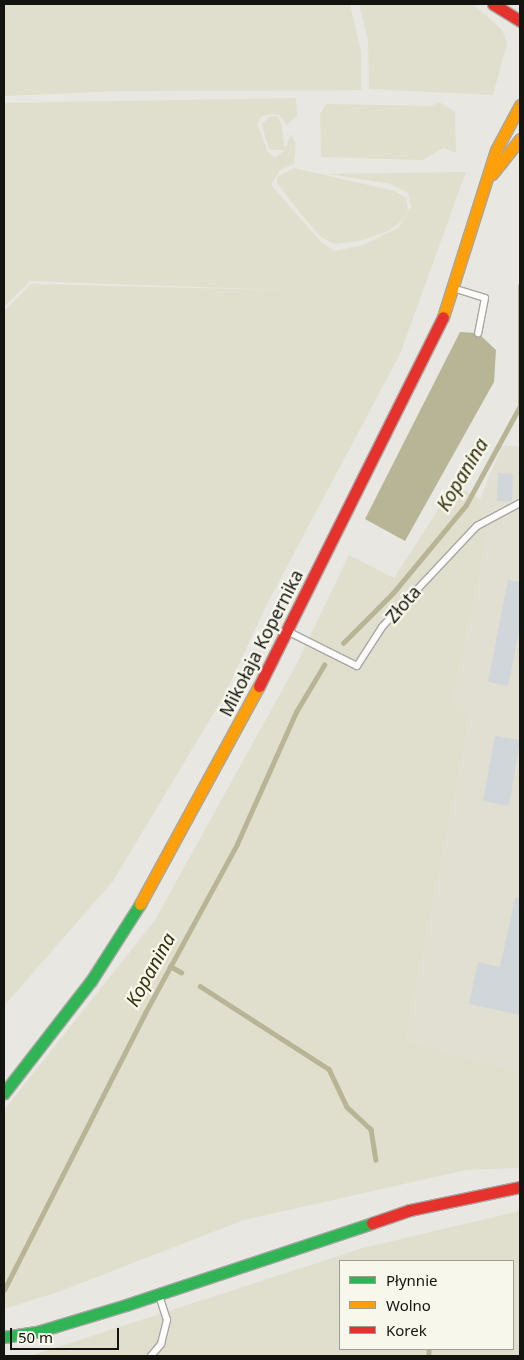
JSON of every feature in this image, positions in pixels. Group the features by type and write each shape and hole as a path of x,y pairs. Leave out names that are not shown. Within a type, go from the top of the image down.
{"street":[{"path":"493,4 520,21"},
{"path":"506,13 520,31"},
{"name":"Mikołaja Kopernika","path":"4,1094 91,981 145,897 287,632 455,288 490,176 496,150 520,104"},
{"name":"Mikołaja Kopernika","path":"490,176 520,139"},
{"path":"4,1337 40,1331 158,1295 410,1210 520,1187"}],"lane":[{"path":"455,288 485,298 478,333"},
{"name":"Złota","path":"287,632 357,666 382,627 477,526 520,503"},
{"path":"151,1356 161,1344 167,1320 158,1295"}],"shaded area":[{"path":"460,332 478,333 496,350 494,382 405,541 365,519"},
{"path":"502,446 520,446 520,1072 406,1040 471,715 452,707 488,537 480,499"}],"green space":[{"path":"4,4 350,4 361,52 361,90 121,91 4,96"},
{"path":"359,4 473,4 502,30 507,43 493,95 369,89 368,40"},
{"path":"296,98 297,116 287,125 279,115 273,114 262,116 257,124 269,154 276,157 285,150 270,150 262,124 270,116 277,116 281,123 285,149 291,134 296,144 294,164 280,170 271,185 320,241 334,251 364,245 398,228 411,207 408,193 391,184 329,174 466,172 400,354 268,602 223,698 113,881 4,1006 4,311 31,284 313,291 30,281 4,307 4,103"},
{"path":"439,102 455,112 456,153 443,148 423,160 321,157 320,114 326,104 431,106"},
{"path":"294,168 395,191 406,198 408,210 403,220 388,231 359,241 334,244 321,237 277,183 277,177"},
{"path":"454,485 480,499 488,537 452,707 471,714 406,1040 520,1072 520,1168 466,1170 244,1220 58,1292 4,1309 4,1110 155,920 296,665 349,555 394,578"},
{"path":"520,1211 520,1356 30,1356 363,1248"}],"building":[{"path":"498,473 513,474 512,501 497,501"},
{"path":"508,580 520,582 520,626 508,686 488,682"},
{"path":"495,736 520,740 509,806 483,801"},
{"path":"515,898 520,898 520,1015 469,1004 478,962 500,967"}],"waterway":[{"name":"Kopanina","path":"343,643 393,593 466,505 520,406 520,286"},
{"name":"Kopanina","path":"4,1290 145,1013 237,844 296,712 324,665"},
{"path":"170,966 181,972"},
{"path":"200,986 329,1069 347,1107 371,1129 376,1160"},
{"path":"429,1350 429,1356"}],"traffic: fast":[{"path":"4,1093 91,981 140,904"},
{"path":"4,1337 40,1331 126,1305 372,1223"}],"traffic: slow":[{"path":"443,317 496,150 520,105"},
{"path":"492,174 520,139"},
{"path":"140,904 259,686"}],"traffic: jam":[{"path":"493,4 520,21"},
{"path":"259,686 443,317"},
{"path":"372,1223 410,1210 520,1187"}]}
